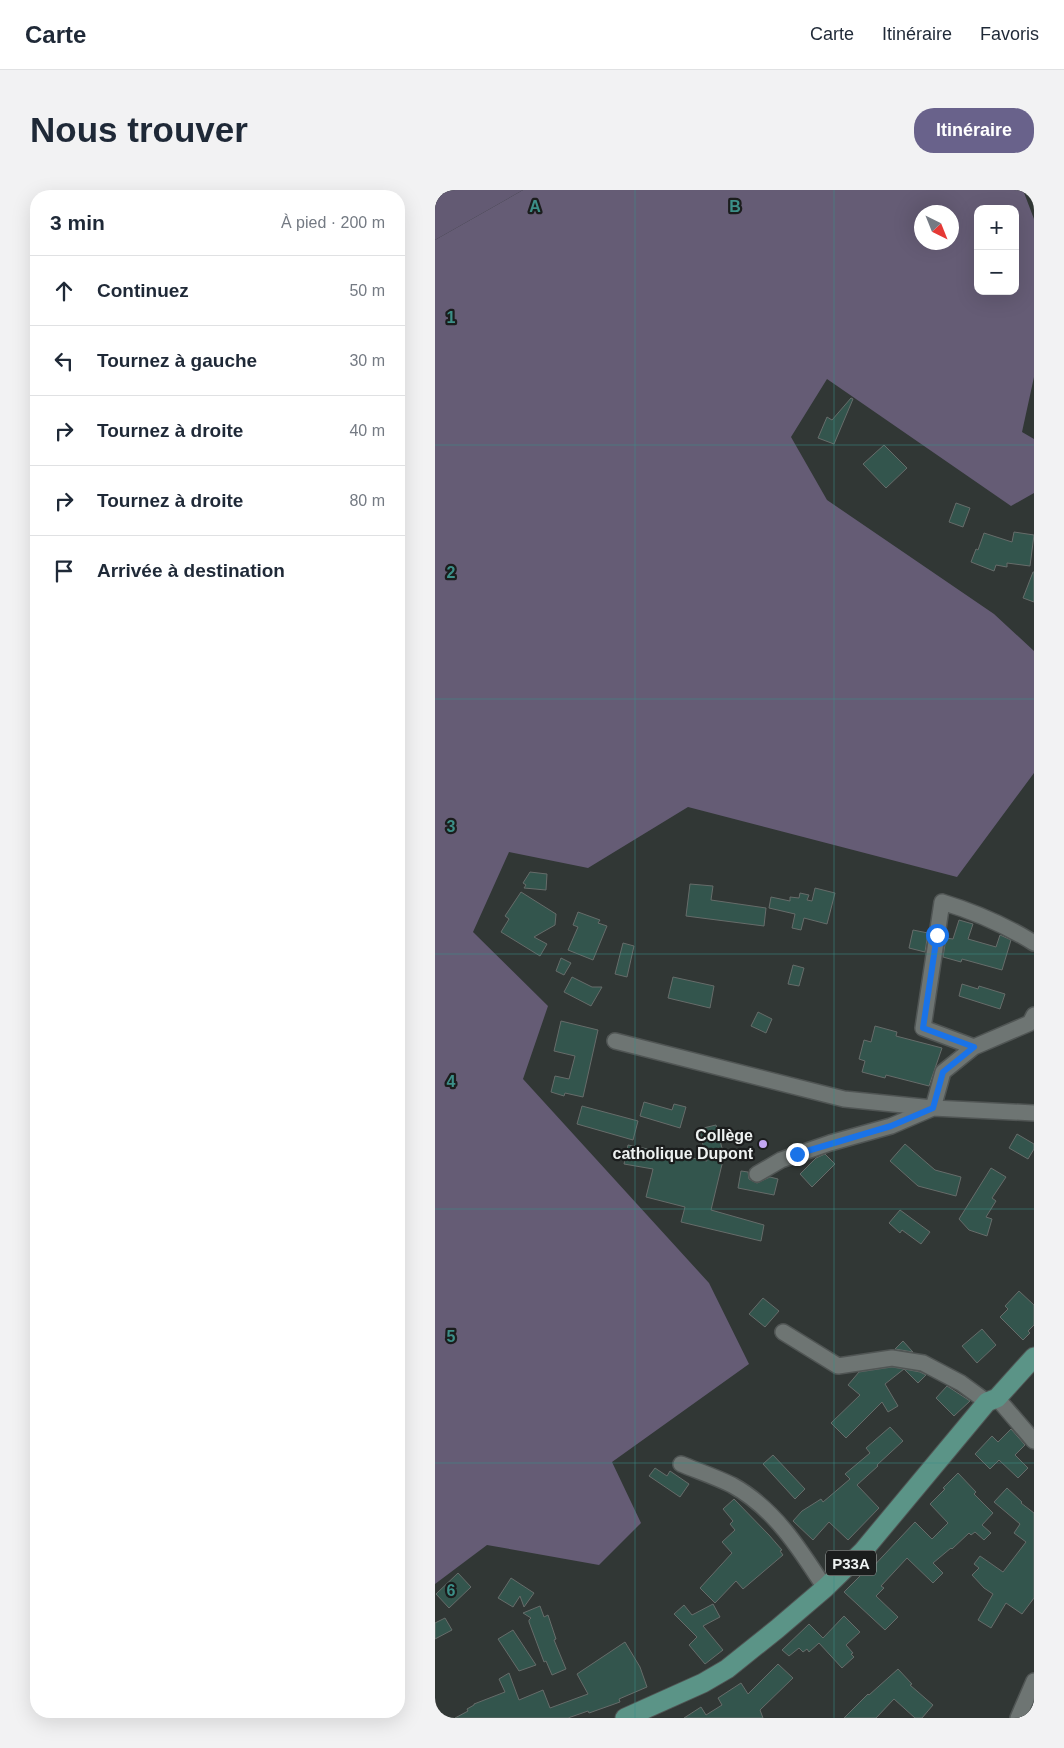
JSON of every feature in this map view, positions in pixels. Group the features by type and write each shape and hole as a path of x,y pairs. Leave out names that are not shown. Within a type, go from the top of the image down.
{"main road":[{"name":"P33A","path":"625,1718 703,1683 727,1669 825,1588 863,1551 992,1400 1034,1357"}],"street":[{"path":"974,1047 923,1028 942,902 965,909 1011,928 1034,943"},
{"path":"933,1108 943,1072 974,1047 1030,1023 1034,1015"},
{"path":"615,1041 843,1099 933,1108 1034,1113"},
{"path":"757,1174 781,1160 830,1143 891,1126 933,1108"},
{"path":"783,1332 838,1366 892,1358 923,1363 992,1400 1034,1441"},
{"path":"681,1464 732,1485 756,1501 775,1519 798,1546 825,1588"},
{"path":"1018,1718 1031,1702 1034,1682"}],"shaded area":[{"path":"435,190 523,190 435,240"},
{"path":"523,190 1023,190 1034,219 1034,377 1022,432 1034,439 1034,493 1011,506 827,379 791,437 827,500 994,614 1034,651 1034,773 957,877 688,807 588,868 509,852 473,932 548,1006 523,1079 709,1283 749,1364 612,1462 641,1523 599,1565 487,1545 435,1584 435,240"}],"building":[{"path":"851,398 853,399 834,444 818,438 827,417 832,420"},
{"path":"884,445 907,468 886,488 863,464"},
{"path":"956,503 970,508 963,527 949,522"},
{"path":"1014,532 1034,535 1030,566 1007,563 1007,567 996,565 994,571 971,562 984,533 1012,542"},
{"path":"1034,572 1034,602 1023,598"},
{"path":"530,872 547,874 546,890 524,888 526,885 523,883"},
{"path":"690,884 713,886 711,900 766,908 764,926 686,916"},
{"path":"815,888 835,893 827,924 804,918 801,930 792,928 795,914 769,908 771,897 790,901 790,897 799,898 800,893 809,895 807,900 812,901"},
{"path":"521,892 556,914 555,925 534,937 547,944 540,956 501,932 509,919 505,916"},
{"path":"578,912 600,920 598,923 607,926 593,960 568,950 578,927 573,925"},
{"path":"959,920 973,924 968,939 996,947 1000,935 1011,940 1002,970 962,959 961,962 943,957 946,938 953,939"},
{"path":"913,930 928,933 925,952 909,948"},
{"path":"623,943 634,946 627,977 615,974"},
{"path":"561,958 571,963 564,975 556,971"},
{"path":"793,965 804,968 799,986 788,984"},
{"path":"572,977 592,987 602,987 591,1006 564,992"},
{"path":"673,977 714,986 710,1008 668,998"},
{"path":"962,984 978,989 979,986 1005,994 1000,1009 959,996"},
{"path":"758,1012 772,1019 766,1033 751,1026"},
{"path":"561,1021 598,1030 583,1097 565,1093 564,1096 551,1092 555,1076 569,1079 575,1056 554,1051"},
{"path":"875,1026 897,1032 896,1036 942,1048 929,1086 886,1075 885,1078 862,1072 865,1061 859,1059 864,1040 871,1042"},
{"path":"644,1102 672,1110 674,1104 686,1107 680,1128 640,1116"},
{"path":"582,1106 638,1121 633,1140 577,1124"},
{"path":"716,1125 724,1156 711,1210 764,1225 761,1241 681,1222 685,1207 646,1197 653,1169 624,1164 628,1145 707,1161 699,1129"},
{"path":"1017,1134 1034,1144 1034,1149 1028,1159 1009,1148"},
{"path":"905,1144 935,1170 961,1177 956,1196 918,1186 890,1161"},
{"path":"825,1154 835,1164 812,1187 800,1174 816,1158"},
{"path":"991,1168 1006,1177 992,1198 996,1201 986,1217 992,1219 987,1236 969,1230 959,1219"},
{"path":"741,1171 748,1172 749,1179 757,1183 770,1177 778,1179 774,1195 738,1188"},
{"path":"900,1210 930,1232 921,1244 902,1230 900,1233 889,1223"},
{"path":"1019,1291 1034,1305 1034,1325 1028,1331 1030,1333 1023,1340 1000,1317 1008,1309 1005,1306"},
{"path":"763,1298 779,1311 765,1327 749,1314"},
{"path":"982,1329 996,1345 977,1363 962,1346"},
{"path":"903,1341 912,1351 913,1352 895,1349"},
{"path":"892,1367 904,1369 885,1384 898,1406 888,1412 882,1402 846,1438 831,1423 860,1395 848,1385 859,1372"},
{"path":"904,1369 920,1372 926,1375 918,1383"},
{"path":"947,1386 970,1401 954,1416 936,1398"},
{"path":"890,1427 903,1441 857,1485 879,1508 848,1540 829,1522 813,1540 793,1521 802,1511 821,1499 823,1502 850,1479 845,1474 870,1453 866,1448"},
{"path":"1011,1429 1025,1445 1015,1455 1028,1468 1018,1478 999,1460 990,1469 975,1454 992,1436 998,1442"},
{"path":"773,1455 805,1489 795,1499 763,1464"},
{"path":"655,1468 667,1476 670,1471 689,1484 680,1497 649,1476"},
{"path":"958,1473 976,1492 974,1494 993,1513 982,1525 991,1533 984,1540 975,1532 971,1535 969,1533 933,1563 943,1573 933,1583 907,1558 881,1586 884,1588 876,1596 898,1617 885,1630 844,1592 866,1570 868,1572 915,1522 932,1539 948,1523 930,1504"},
{"path":"1007,1488 1034,1513 1034,1598 1022,1614 1006,1603 991,1628 978,1620 993,1594 984,1588 972,1575 979,1568 974,1564 980,1556 1003,1572 1026,1542 1014,1533 1020,1524 994,1502"},
{"path":"734,1499 769,1535 782,1550 780,1551 783,1555 743,1589 736,1581 715,1603 700,1588 732,1553 722,1542 735,1530 730,1524 733,1521 723,1509"},
{"path":"458,1573 471,1587 449,1608 436,1594"},
{"path":"511,1578 534,1593 524,1607 520,1596 513,1607 498,1598"},
{"path":"713,1604 720,1617 703,1626 723,1650 705,1664 689,1645 697,1637 674,1614 684,1605 692,1615"},
{"path":"540,1606 544,1617 548,1615 556,1639 554,1640 566,1669 552,1675 546,1661 544,1662 529,1622 531,1618 523,1613"},
{"path":"844,1616 860,1632 846,1645 854,1657 842,1668 819,1643 809,1652 807,1649 803,1652 799,1648 789,1656 782,1650 809,1624 823,1638"},
{"path":"445,1618 452,1630 435,1639 435,1623"},
{"path":"513,1630 536,1665 519,1671 498,1639"},
{"path":"625,1642 640,1667 647,1687 619,1699 620,1702 568,1718 455,1718 468,1711 467,1709 474,1704 505,1692 499,1679 509,1673 519,1700 543,1690 550,1708 588,1694 577,1674"},
{"path":"778,1664 793,1678 760,1710 763,1718 684,1718 701,1707 706,1715 722,1705 718,1698 741,1683 748,1694"},
{"path":"898,1669 912,1684 910,1685 933,1705 922,1718 915,1718 894,1699 876,1718 844,1718 868,1694"}],"place":[{"name":"Collège catholique Dupont","path":"763,1144"}],"route":[{"path":"797,1154 891,1126 933,1108 943,1072 974,1047 923,1028 937,935"}]}
